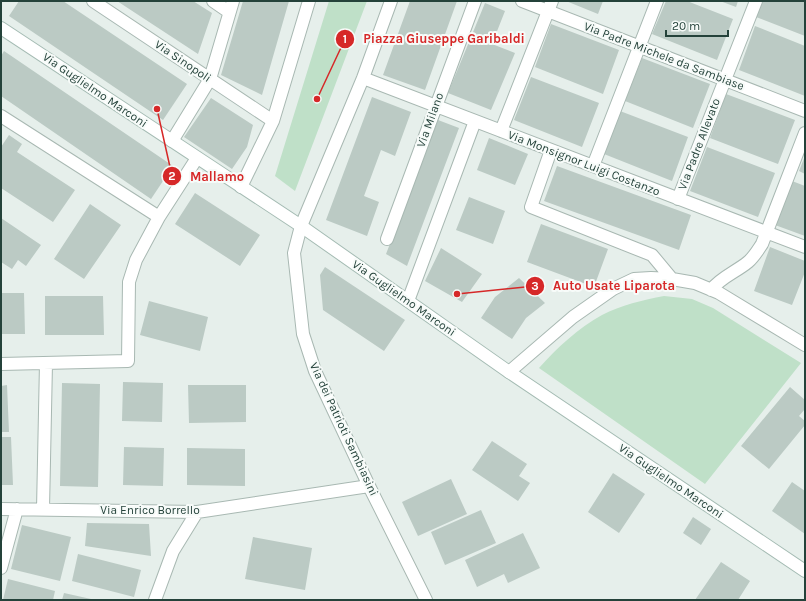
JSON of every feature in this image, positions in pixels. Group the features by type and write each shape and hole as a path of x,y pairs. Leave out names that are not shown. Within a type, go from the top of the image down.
{"street":[{"name":"Via Sinopoli","path":"93,1 273,121"},
{"path":"172,141 210,79 231,7 213,1"},
{"path":"241,187 273,121 309,1"},
{"name":"Via dei Patrioti Sambiasini","path":"391,1 363,78 301,226 294,253 304,334 315,371 369,486 426,600"},
{"name":"Via Milano","path":"387,239 475,1"},
{"name":"Via Padre Michele da Sambiase","path":"522,1 550,6 640,47 805,111"},
{"path":"594,166 657,1"},
{"name":"Via Padre Allevato","path":"678,199 756,1"},
{"path":"501,131 550,6"},
{"name":"Via Guglielmo Marconi","path":"1,28 301,226 508,372 805,571"},
{"name":"Via Monsignor Luigi Costanzo","path":"363,78 805,248"},
{"path":"1,116 159,217"},
{"path":"408,301 475,121"},
{"path":"711,290 722,280 748,262 762,244 805,133"},
{"path":"551,150 531,207 652,255 672,279"},
{"path":"1,364 128,361 129,282 136,260 159,217 197,158"},
{"path":"508,372 573,317 613,289 634,279 672,279 696,283 744,308 805,346"},
{"path":"43,509 46,363"},
{"name":"Via Enrico Borrello","path":"1,509 197,512 369,486"},
{"path":"1,568 17,509"},
{"path":"155,600 173,551 197,512"}],"green space":[{"path":"329,1 367,1 295,191 275,176"},
{"path":"664,296 692,299 713,308 801,363 705,484 539,368 568,339 593,320 617,308"}],"building":[{"path":"19,1 63,1 187,84 163,120 9,16"},
{"path":"117,1 193,1 212,13 198,54"},
{"path":"243,1 289,1 262,95 221,75"},
{"path":"410,1 457,1 425,90 383,75"},
{"path":"566,1 603,1 598,14"},
{"path":"666,1 687,1 733,19 717,60 652,34"},
{"path":"720,1 738,1 736,7"},
{"path":"763,1 805,1 805,36 756,17"},
{"path":"485,3 505,11 492,44 515,53 491,110 448,93"},
{"path":"551,24 619,50 603,94 535,67"},
{"path":"755,26 805,46 805,96 739,70"},
{"path":"4,51 173,166 151,199 1,96 1,56"},
{"path":"642,58 710,84 693,128 625,101"},
{"path":"531,77 599,103 582,147 514,120"},
{"path":"726,94 795,120 778,164 710,138"},
{"path":"372,97 411,112 395,156 381,150 364,196 379,202 367,236 326,220"},
{"path":"211,98 253,125 247,147 232,169 184,137"},
{"path":"620,111 688,137 672,181 604,154"},
{"path":"438,120 459,128 407,266 386,254"},
{"path":"9,135 22,144 17,152 75,190 53,222 1,188 1,147"},
{"path":"489,138 528,154 515,185 477,170"},
{"path":"707,147 775,173 758,217 690,191"},
{"path":"805,156 805,174 799,171"},
{"path":"557,166 691,215 679,250 544,201"},
{"path":"792,181 805,186 805,236 775,225"},
{"path":"195,193 260,235 240,266 175,224"},
{"path":"469,197 505,211 493,244 456,230"},
{"path":"90,204 121,225 84,279 54,259"},
{"path":"1,218 41,245 26,266 18,260 12,269 1,262"},
{"path":"541,224 608,249 594,287 527,262"},
{"path":"770,247 805,261 805,272 792,305 754,291"},
{"path":"441,248 482,274 462,302 425,281"},
{"path":"325,267 405,320 384,351 323,310 320,275"},
{"path":"519,278 545,303 526,318 512,339 481,318 495,297"},
{"path":"1,293 24,293 25,334 1,334"},
{"path":"45,296 103,296 104,335 45,335"},
{"path":"149,301 208,317 200,351 140,335"},
{"path":"123,382 163,383 162,422 122,421"},
{"path":"62,383 100,384 98,487 60,486"},
{"path":"7,385 9,432 1,432 1,386"},
{"path":"188,385 246,385 246,422 189,423"},
{"path":"790,387 805,400 805,409 799,416 805,421 805,425 769,469 741,446"},
{"path":"1,437 11,437 13,485 1,485"},
{"path":"492,441 527,464 519,476 530,483 518,501 472,470"},
{"path":"124,447 164,448 163,486 123,485"},
{"path":"187,448 245,449 245,486 187,485"},
{"path":"613,473 645,494 619,533 588,512"},
{"path":"451,479 467,514 418,536 402,502"},
{"path":"792,482 805,491 805,534 772,511"},
{"path":"481,510 496,543 445,565 431,532"},
{"path":"693,517 711,529 701,545 683,533"},
{"path":"87,523 149,524 151,556 85,546"},
{"path":"22,525 71,537 60,581 11,569"},
{"path":"523,533 540,568 508,583 504,574 477,587 465,560"},
{"path":"253,537 312,548 305,590 245,579"},
{"path":"78,554 141,570 134,597 72,581"},
{"path":"721,562 750,581 738,600 695,600"},
{"path":"8,579 55,591 53,600 3,600"},
{"path":"64,593 91,599 91,600 62,600"}],"place":[{"name":"Piazza Giuseppe Garibaldi","path":"317,99"},
{"name":"Mallamo","path":"157,109"},
{"name":"Auto Usate Liparota","path":"457,294"}]}
